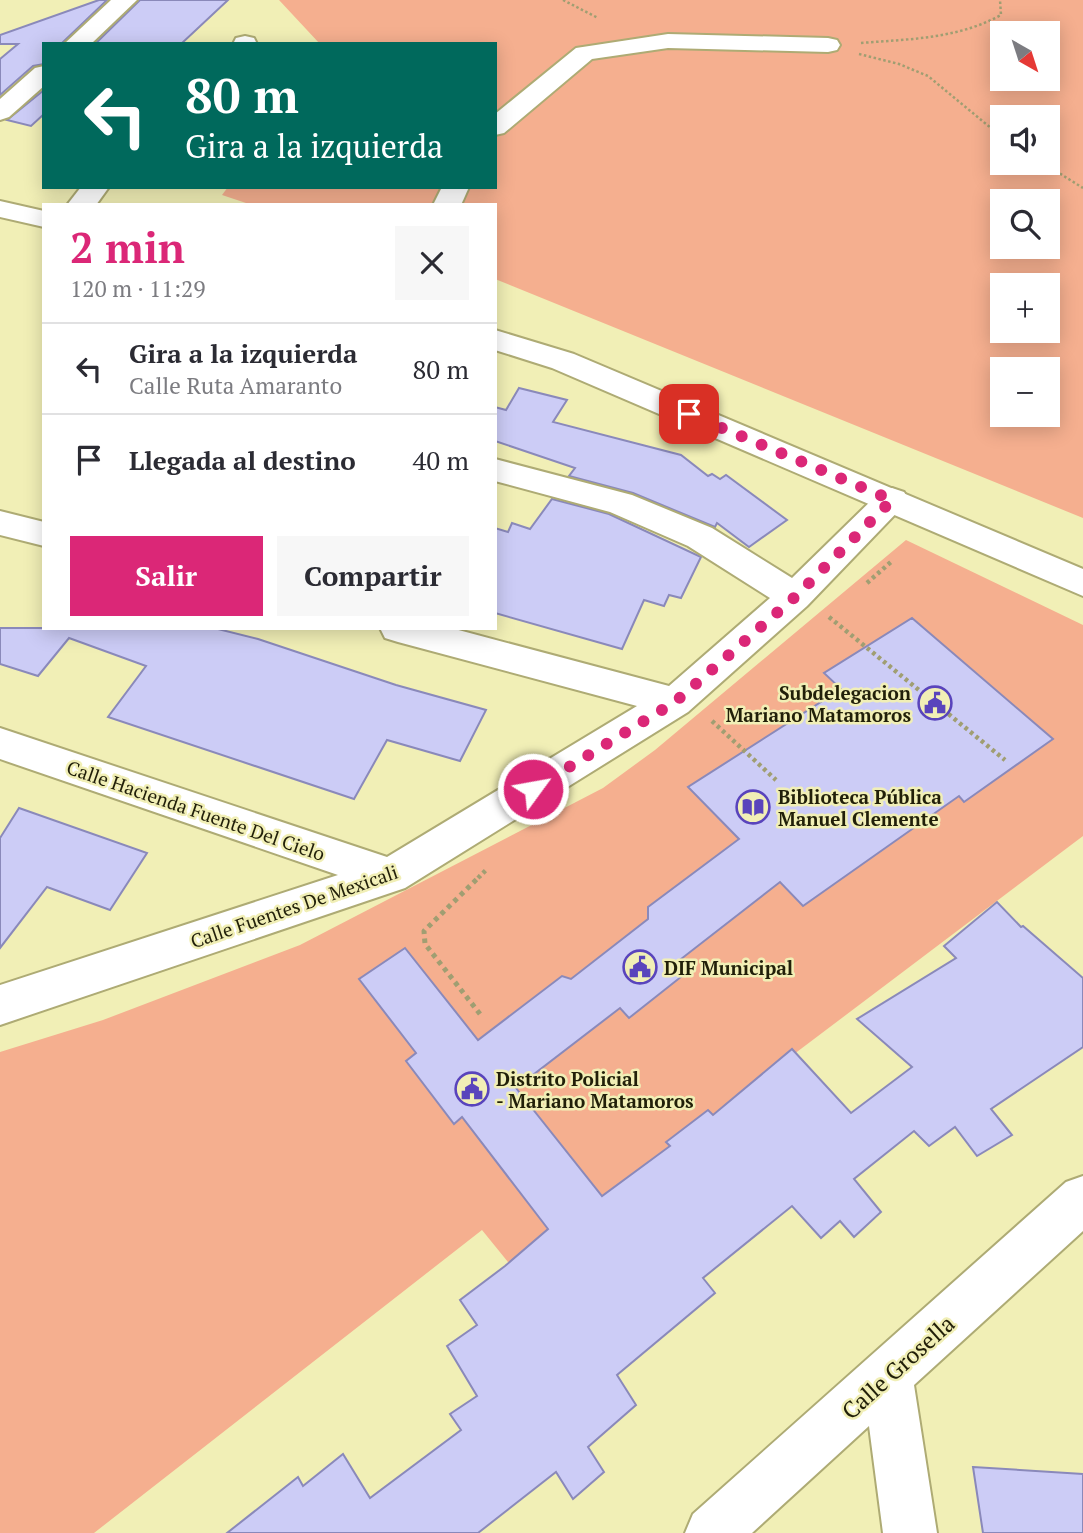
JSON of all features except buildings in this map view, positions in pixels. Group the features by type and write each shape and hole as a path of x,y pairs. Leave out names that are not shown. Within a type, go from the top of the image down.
{"street":[{"path":"78,42 125,0"},
{"path":"497,125 585,53 668,41 828,45"},
{"path":"0,112 42,75"},
{"path":"83,203 94,189"},
{"path":"0,209 42,219"},
{"path":"497,341 563,361 1083,583"},
{"path":"497,471 620,503 700,537 795,597"},
{"name":"Calle Fuentes De Mexicali","path":"0,1005 391,876 691,710 795,597 892,500"},
{"path":"0,523 42,534"},
{"path":"405,630 691,710"},
{"name":"Calle Hacienda Fuente Del Cielo","path":"0,743 391,876"},
{"name":"Calle Grosella","path":"712,1533 1083,1199"},
{"path":"888,1377 910,1533"}],"path":[{"path":"828,45 921,38 979,29 1001,15 1000,0"},
{"path":"828,45 904,66 934,80 977,122 990,130"},
{"path":"1060,174 1083,188"},
{"path":"795,597 822,611 1005,760"},
{"path":"691,710 776,780"}],"shaded area":[{"path":"279,0 1083,0 1083,518 497,280 497,203 246,203 222,195 226,189 497,189 497,42 318,42"},
{"path":"906,540 1083,625 1083,836 512,1267 482,1230 94,1533 0,1533 0,1052 103,1020 300,945 603,788 655,750"}],"place":[{"name":"Subdelegacion Mariano Matamoros","path":"935,703"},
{"name":"Biblioteca Pública Manuel Clemente","path":"753,807"},
{"name":"DIF Municipal","path":"640,967"},
{"name":"Distrito Policial - Mariano Matamoros","path":"472,1089"}],"route":[{"path":"533,789 675,702 795,597 892,500 689,414"}]}
